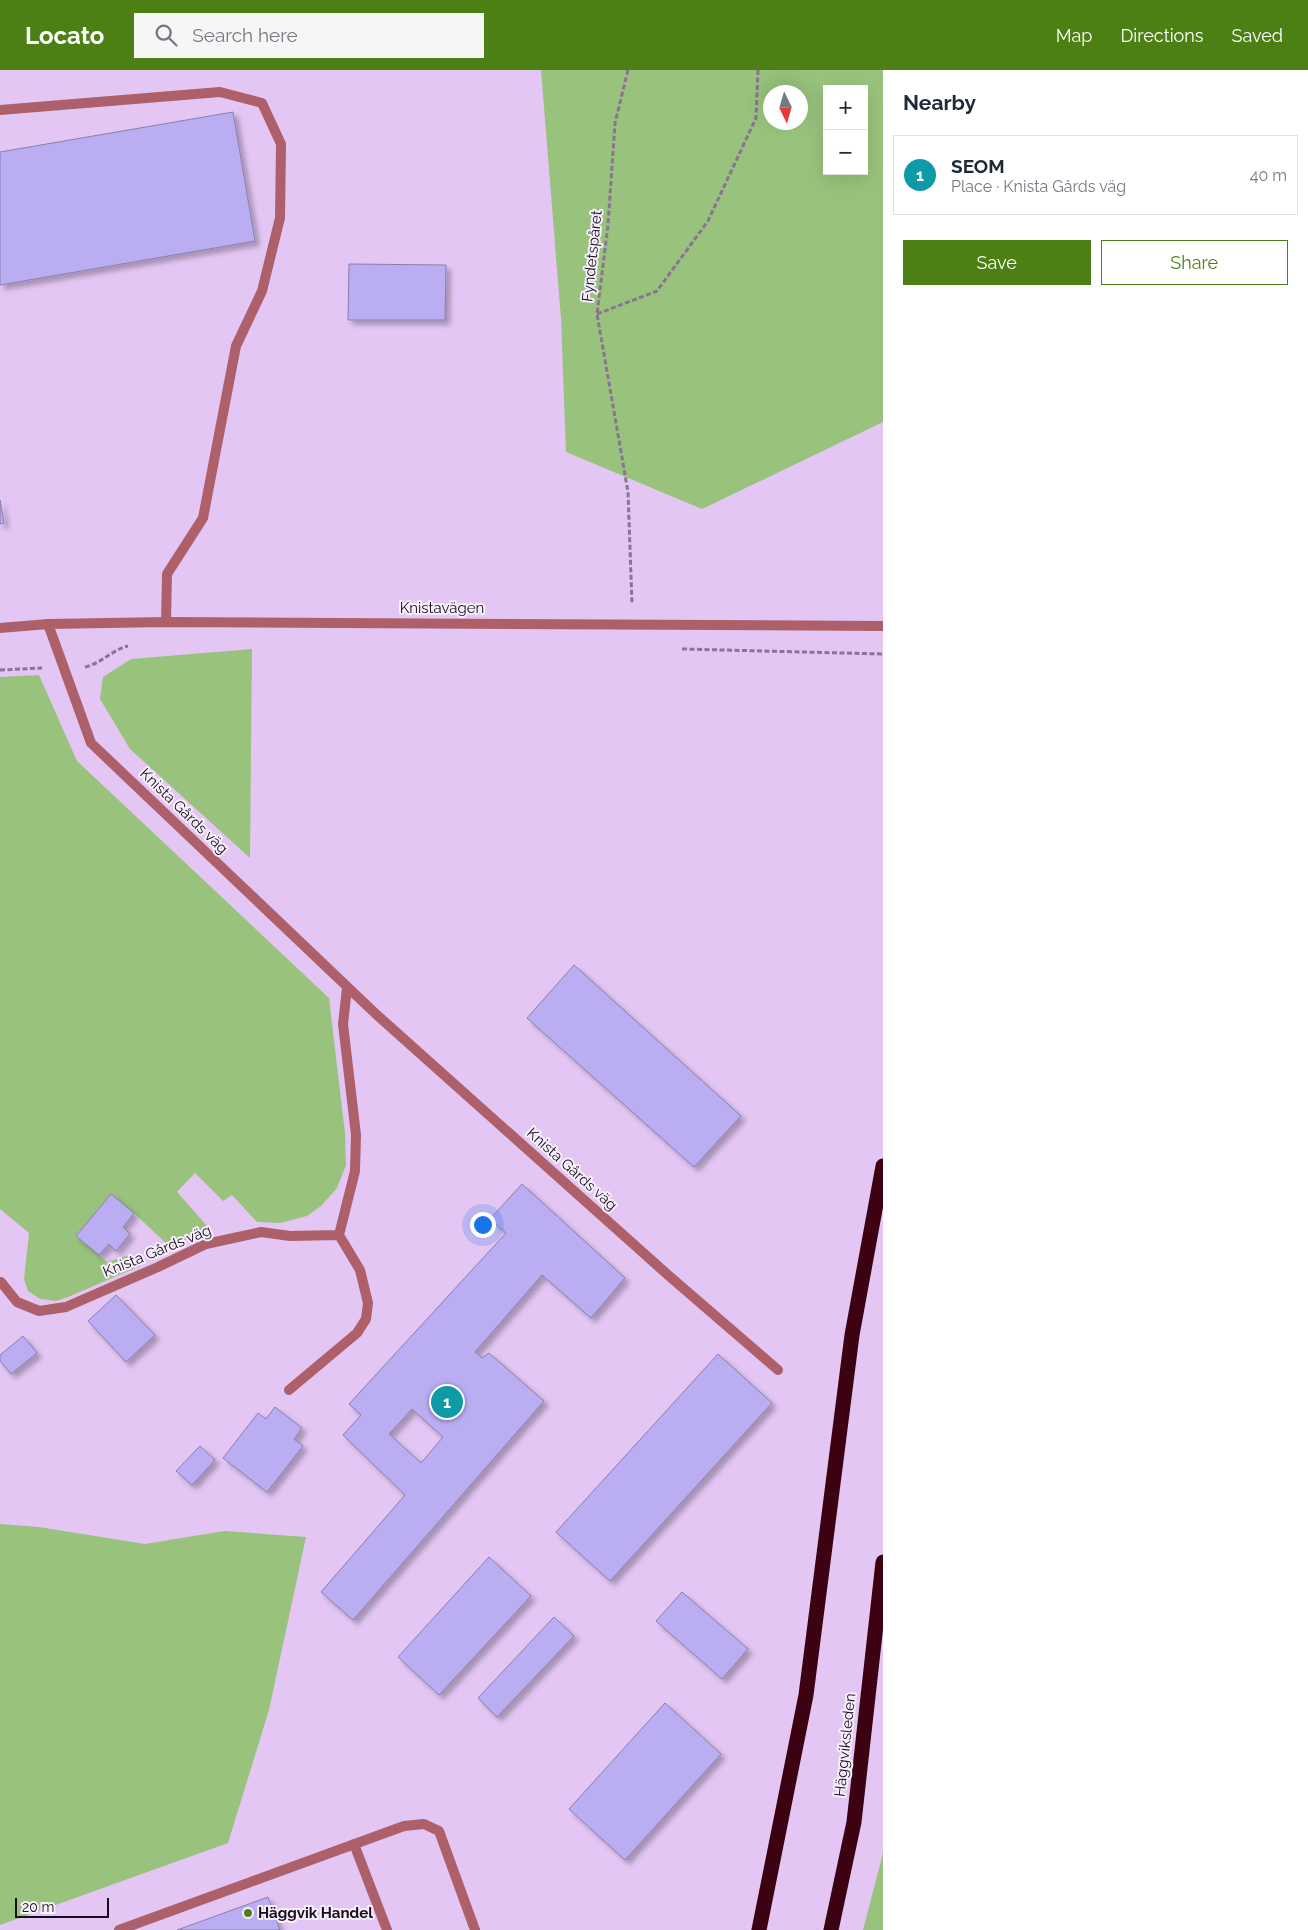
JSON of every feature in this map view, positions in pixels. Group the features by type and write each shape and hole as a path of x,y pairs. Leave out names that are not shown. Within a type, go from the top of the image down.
{"highway":[{"path":"759,1930 806,1695 852,1336 883,1166"},
{"name":"Häggviksleden","path":"831,1930 854,1822 883,1562"}],"street":[{"path":"0,110 220,92 262,103 281,144 280,218 262,291 236,346 204,518 167,574 166,622"},
{"name":"Knistavägen","path":"0,628 48,624 166,622 883,626"},
{"name":"Knista Gårds väg","path":"48,624 91,743 347,988 661,1269 778,1370"},
{"path":"289,1390 357,1332 366,1319 368,1303 360,1270 339,1235 355,1171 356,1134 343,1024 347,988"},
{"name":"Knista Gårds väg","path":"1,1282 17,1302 39,1312 66,1306 158,1267 206,1244 261,1232 290,1236 339,1235"},
{"path":"119,1930 404,1826 424,1824 439,1831 475,1930"},
{"path":"354,1844 387,1930"}],"path":[{"name":"Fyndetspåret","path":"628,70 615,123 608,225 597,314 657,291 708,221 756,118 758,70"},
{"path":"597,314 628,492 632,624"},
{"path":"0,670 39,668 66,671 106,659 118,649 131,645"},
{"path":"681,649 883,654"}],"green space":[{"path":"541,70 883,70 883,422 702,509 566,452 561,319"},
{"path":"252,649 250,858 130,749 100,699 103,677 131,659"},
{"path":"39,675 77,761 329,998 345,1133 346,1165 337,1188 321,1206 307,1216 280,1223 257,1222 232,1195 223,1201 195,1173 177,1192 208,1227 171,1248 111,1194 76,1236 107,1262 129,1255 137,1255 140,1259 140,1266 56,1301 40,1299 28,1291 24,1279 29,1233 0,1209 0,677"},
{"path":"0,1524 39,1527 145,1544 224,1531 306,1537 269,1710 228,1843 0,1925"},
{"path":"883,1853 883,1930 863,1930"}],"building":[{"path":"233,112 255,241 0,285 0,152"},
{"path":"349,264 446,265 445,320 348,320"},
{"path":"0,500 4,523 0,524"},
{"path":"574,965 741,1116 694,1167 527,1018"},
{"path":"522,1184 625,1278 591,1318 542,1275 475,1352 482,1358 489,1353 544,1401 353,1620 321,1592 405,1495 343,1435 361,1415 349,1404 506,1233 490,1219","holes":["412,1409 443,1437 421,1463 389,1434"]},
{"path":"111,1194 134,1213 123,1227 130,1234 116,1251 109,1244 99,1255 76,1236"},
{"path":"116,1295 155,1335 126,1362 88,1321"},
{"path":"23,1336 37,1353 11,1374 0,1361 0,1355"},
{"path":"718,1354 772,1403 610,1581 556,1532"},
{"path":"275,1407 302,1428 294,1439 303,1446 267,1492 223,1458 258,1413 266,1419"},
{"path":"200,1446 215,1460 192,1485 176,1471"},
{"path":"489,1557 531,1596 439,1695 398,1657"},
{"path":"682,1592 748,1649 722,1679 656,1621"},
{"path":"554,1617 574,1636 497,1717 478,1698"},
{"path":"665,1703 721,1754 625,1860 569,1809"},
{"name":"Häggvik Handel","path":"268,1897 280,1930 177,1930"}],"place":[{"name":"SEOM","path":"447,1402"},
{"name":"Häggvik Handel","path":"248,1913"}]}
